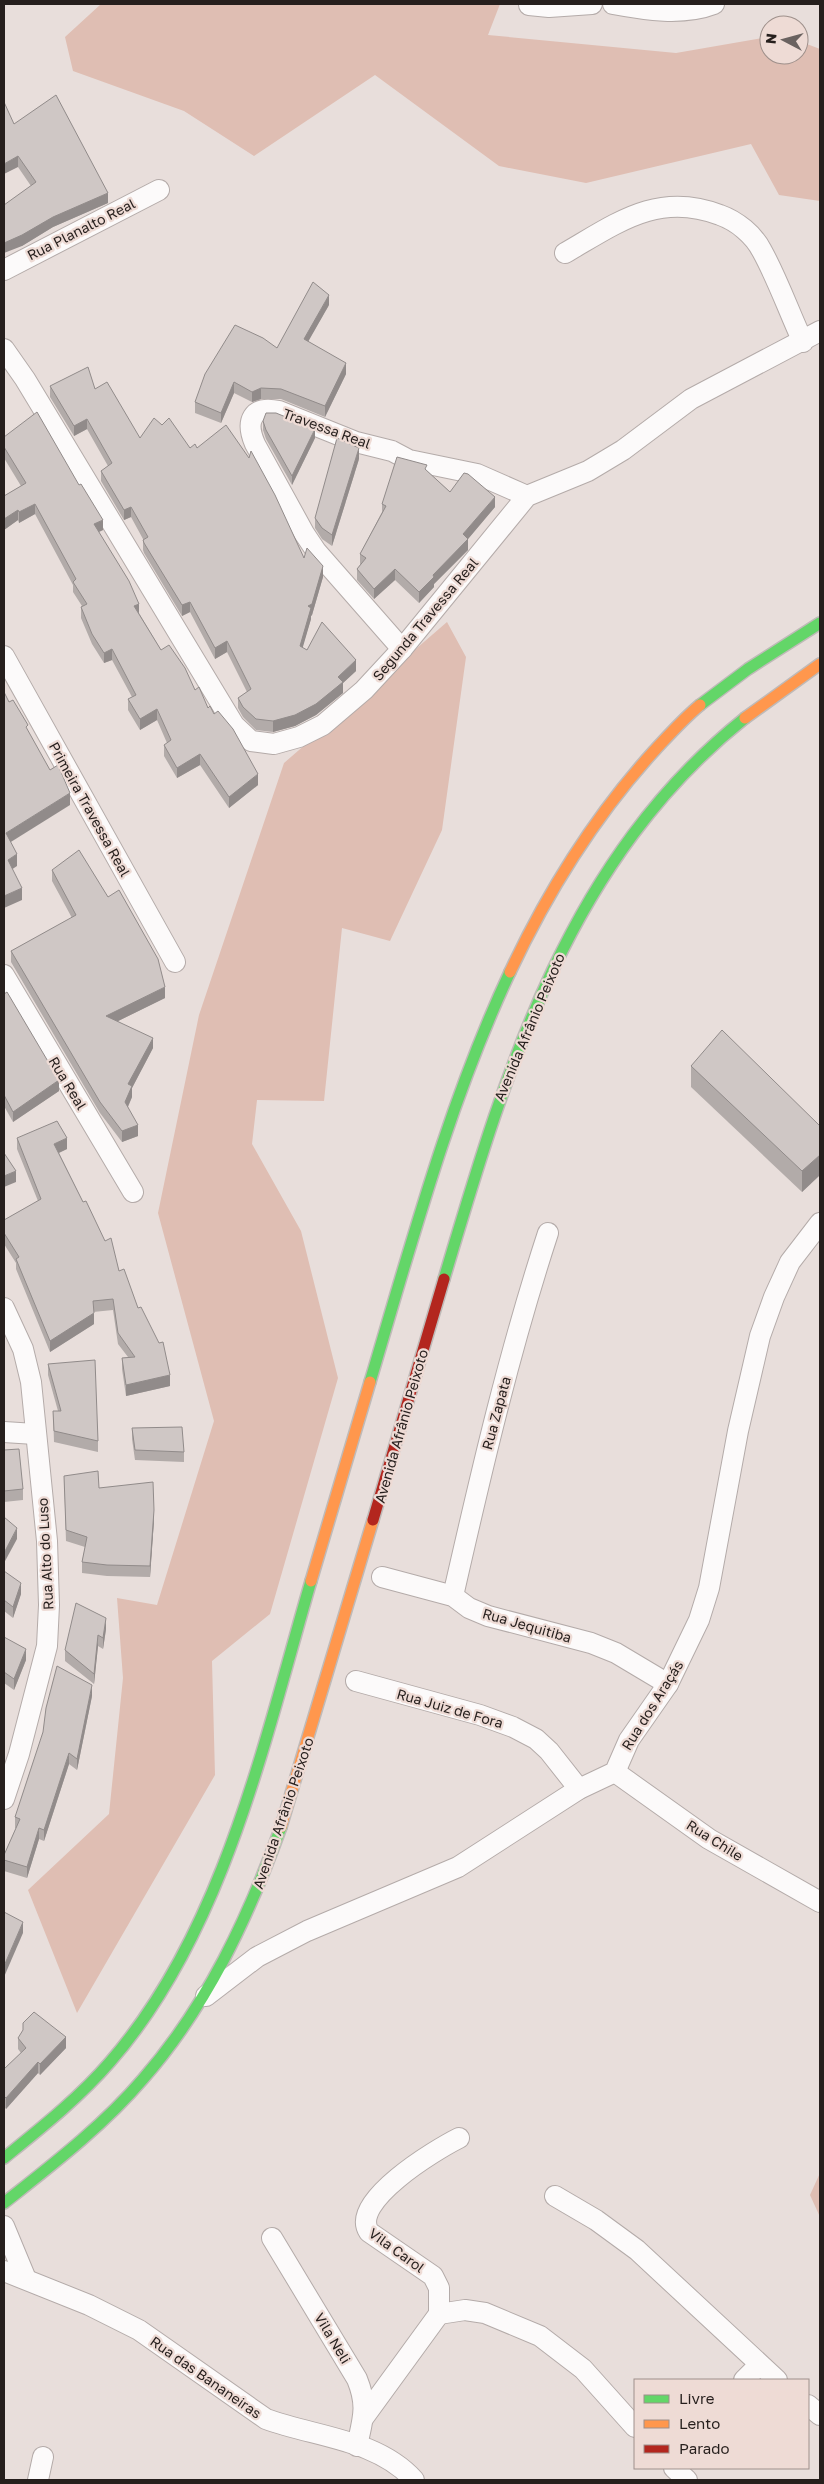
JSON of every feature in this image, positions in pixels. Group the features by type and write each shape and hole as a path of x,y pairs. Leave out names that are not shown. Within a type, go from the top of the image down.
{"main road":[{"path":"4,2158 84,2089 139,2025 190,1941 214,1888 243,1814 451,1116 499,991 532,922 570,858 607,806 649,754 715,692 820,623"},
{"name":"Avenida Afrânio Peixoto","path":"4,2203 81,2139 143,2080 204,1998 232,1947 253,1900 287,1810 489,1127 507,1073 562,948 594,888 630,836 672,786 723,736 820,664"}],"street":[{"path":"529,5 549,8 592,4"},
{"path":"613,4 658,11 702,8 714,4"},
{"name":"Rua Planalto Real","path":"4,270 159,190"},
{"path":"565,254 630,217 649,210 668,206 704,209 739,225 753,237 762,251 803,342"},
{"name":"Segunda Travessa Real","path":"4,349 25,378 234,725 251,741 274,744 299,737 323,725 364,690 402,649 527,496 588,471 623,450 691,399 820,332"},
{"name":"Travessa Real","path":"402,649 334,574 304,533 252,439 250,434 252,417 258,411 267,408 279,411 356,442 392,451 409,460 477,474 527,496"},
{"name":"Primeira Travessa Real","path":"4,656 175,962"},
{"name":"Rua Real","path":"4,975 132,1192"},
{"name":"Rua dos Araçás","path":"615,1772 629,1740 668,1684 700,1620 709,1588 738,1431 760,1336 774,1297 790,1262 820,1223"},
{"name":"Rua Zapata","path":"453,1596 491,1427 520,1318 548,1233"},
{"name":"Rua Alto do Luso","path":"4,1308 23,1349 31,1382 47,1541 48,1630 47,1646 11,1750 4,1799"},
{"path":"4,1432 35,1434"},
{"name":"Rua Jequitiba","path":"382,1577 453,1596 469,1608 488,1616 591,1643 616,1652 668,1684"},
{"name":"Rua Juiz de Fora","path":"356,1681 480,1715 513,1727 536,1739 549,1751 579,1789"},
{"path":"204,1998 258,1958 306,1931 458,1867 579,1789 615,1772"},
{"name":"Rua Chile","path":"615,1772 709,1839 820,1902"},
{"name":"Vila Carol","path":"439,2314 439,2288 434,2276 369,2232 364,2225 365,2216 370,2206 406,2171 440,2147 459,2138"},
{"path":"555,2196 596,2220 637,2250 759,2366 776,2379"},
{"path":"4,2226 26,2279"},
{"name":"Vila Neli","path":"272,2238 357,2379 364,2397 364,2417 357,2446"},
{"name":"Rua das Bananeiras","path":"4,2271 89,2305 139,2330 266,2419 289,2428 357,2446 392,2461 414,2480"},
{"path":"364,2417 439,2314 465,2310 485,2313 540,2336 583,2369 634,2426"},
{"path":"745,2379 759,2366"},
{"path":"809,2406 820,2415"},
{"path":"38,2480 43,2457"},
{"path":"675,2469 687,2480"}],"shaded area":[{"path":"101,4 500,4 488,35 676,53 759,39 759,65 809,65 809,45 820,49 820,201 779,195 751,144 586,183 499,166 375,75 254,156 184,111 73,71 65,37"},
{"path":"447,622 466,657 442,830 390,941 342,928 324,1101 257,1100 252,1144 301,1231 338,1378 270,1614 212,1661 215,1775 77,2013 28,1890 109,1814 123,1678 117,1598 157,1605 214,1421 158,1213 199,1015 284,763"},
{"path":"820,2173 820,2217 810,2195"}],"building":[{"path":"56,95 108,193 53,217 4,243 4,205 36,182 18,156 4,164 4,102 14,124"},
{"path":"313,282 329,295 304,339 346,363 325,406 281,389 261,388 252,392 234,382 221,413 195,402 205,374 235,325 263,338 277,348"},
{"path":"88,367 95,389 107,382 140,438 154,418 162,425 169,418 190,448 195,444 197,448 226,425 249,458 251,451 275,495 304,558 307,548 323,566 312,604 308,606 311,608 300,646 307,650 322,622 356,660 338,677 343,682 316,704 295,715 273,721 256,719 243,707 238,698 251,689 227,641 215,648 190,602 182,605 144,543 143,540 148,537 131,507 124,510 101,471 112,463 87,419 74,426 50,386"},
{"path":"37,412 79,485 81,484 103,520 94,524 129,581 139,604 134,606 161,650 169,645 185,668 195,690 199,687 208,708 210,706 214,714 218,711 233,729 258,774 229,797 200,754 177,768 164,745 171,740 157,709 140,719 128,699 136,695 112,649 104,653 92,634 81,607 87,604 73,582 76,579 35,504 19,512 18,510 4,519 4,496 26,483 4,447 4,437"},
{"path":"266,413 276,413 315,429 292,476 266,430 263,421"},
{"path":"337,438 359,448 332,535 322,528 315,518"},
{"path":"397,457 427,465 425,469 450,492 464,473 468,474 495,497 463,534 468,539 419,592 395,569 374,589 357,569 366,558 360,554 386,506 382,504"},
{"path":"4,692 9,702 13,700 28,725 26,727 50,770 58,765 70,793 6,833 17,854 8,860 22,888 4,896"},
{"path":"79,850 108,897 119,890 158,959 165,987 106,1016 153,1038 128,1084 132,1086 125,1102 138,1125 122,1131 100,1102 11,951 76,915 52,870"},
{"path":"7,992 59,1080 13,1112 4,1095 4,994"},
{"path":"722,1030 820,1126 820,1155 802,1171 691,1066"},
{"path":"57,1121 67,1138 54,1144 83,1202 86,1201 105,1241 111,1238 119,1271 124,1269 138,1308 141,1307 159,1343 163,1342 170,1375 126,1385 122,1358 135,1357 118,1333 113,1299 93,1301 94,1313 50,1341 16,1259 19,1257 4,1233 4,1220 41,1199 17,1138"},
{"path":"4,1153 16,1171 4,1176"},
{"path":"95,1360 98,1441 54,1431 53,1411 61,1411 48,1364"},
{"path":"182,1427 184,1452 135,1450 132,1428"},
{"path":"19,1449 23,1489 4,1491 4,1450"},
{"path":"98,1471 99,1488 153,1482 154,1510 150,1566 107,1565 82,1562 87,1537 66,1530 64,1476"},
{"path":"4,1517 17,1528 4,1553"},
{"path":"4,1571 21,1583 13,1607 4,1600"},
{"path":"76,1603 106,1618 103,1638 98,1635 94,1674 65,1650"},
{"path":"4,1637 26,1649 14,1679 4,1672"},
{"path":"57,1666 92,1685 77,1759 69,1753 44,1830 39,1828 27,1867 4,1860 4,1855 20,1819 15,1817 43,1732 46,1708"},
{"path":"4,1912 23,1922 4,1966"},
{"path":"34,2012 66,2037 40,2064 38,2062 6,2098 4,2096 4,2069 26,2048 18,2038 23,2030 23,2023"}],"traffic: fast":[{"path":"700,705 748,669 820,623"},
{"path":"444,1279 492,1124 520,1048 551,974 588,903 632,836 684,774 745,718"},
{"path":"370,1382 432,1174 468,1072 510,972"},
{"path":"4,2158 73,2100 110,2062 149,2011 182,1955 211,1896 235,1834 257,1770 311,1581"},
{"path":"4,2203 111,2113 166,2051 187,2022 224,1960 255,1894 281,1827"}],"traffic: slow":[{"path":"745,718 820,664"},
{"path":"510,972 556,884 592,829 632,776 682,721 700,705"},
{"path":"311,1581 370,1382"},
{"path":"281,1827 373,1520"}],"traffic: jam":[{"path":"373,1520 444,1279"}]}
